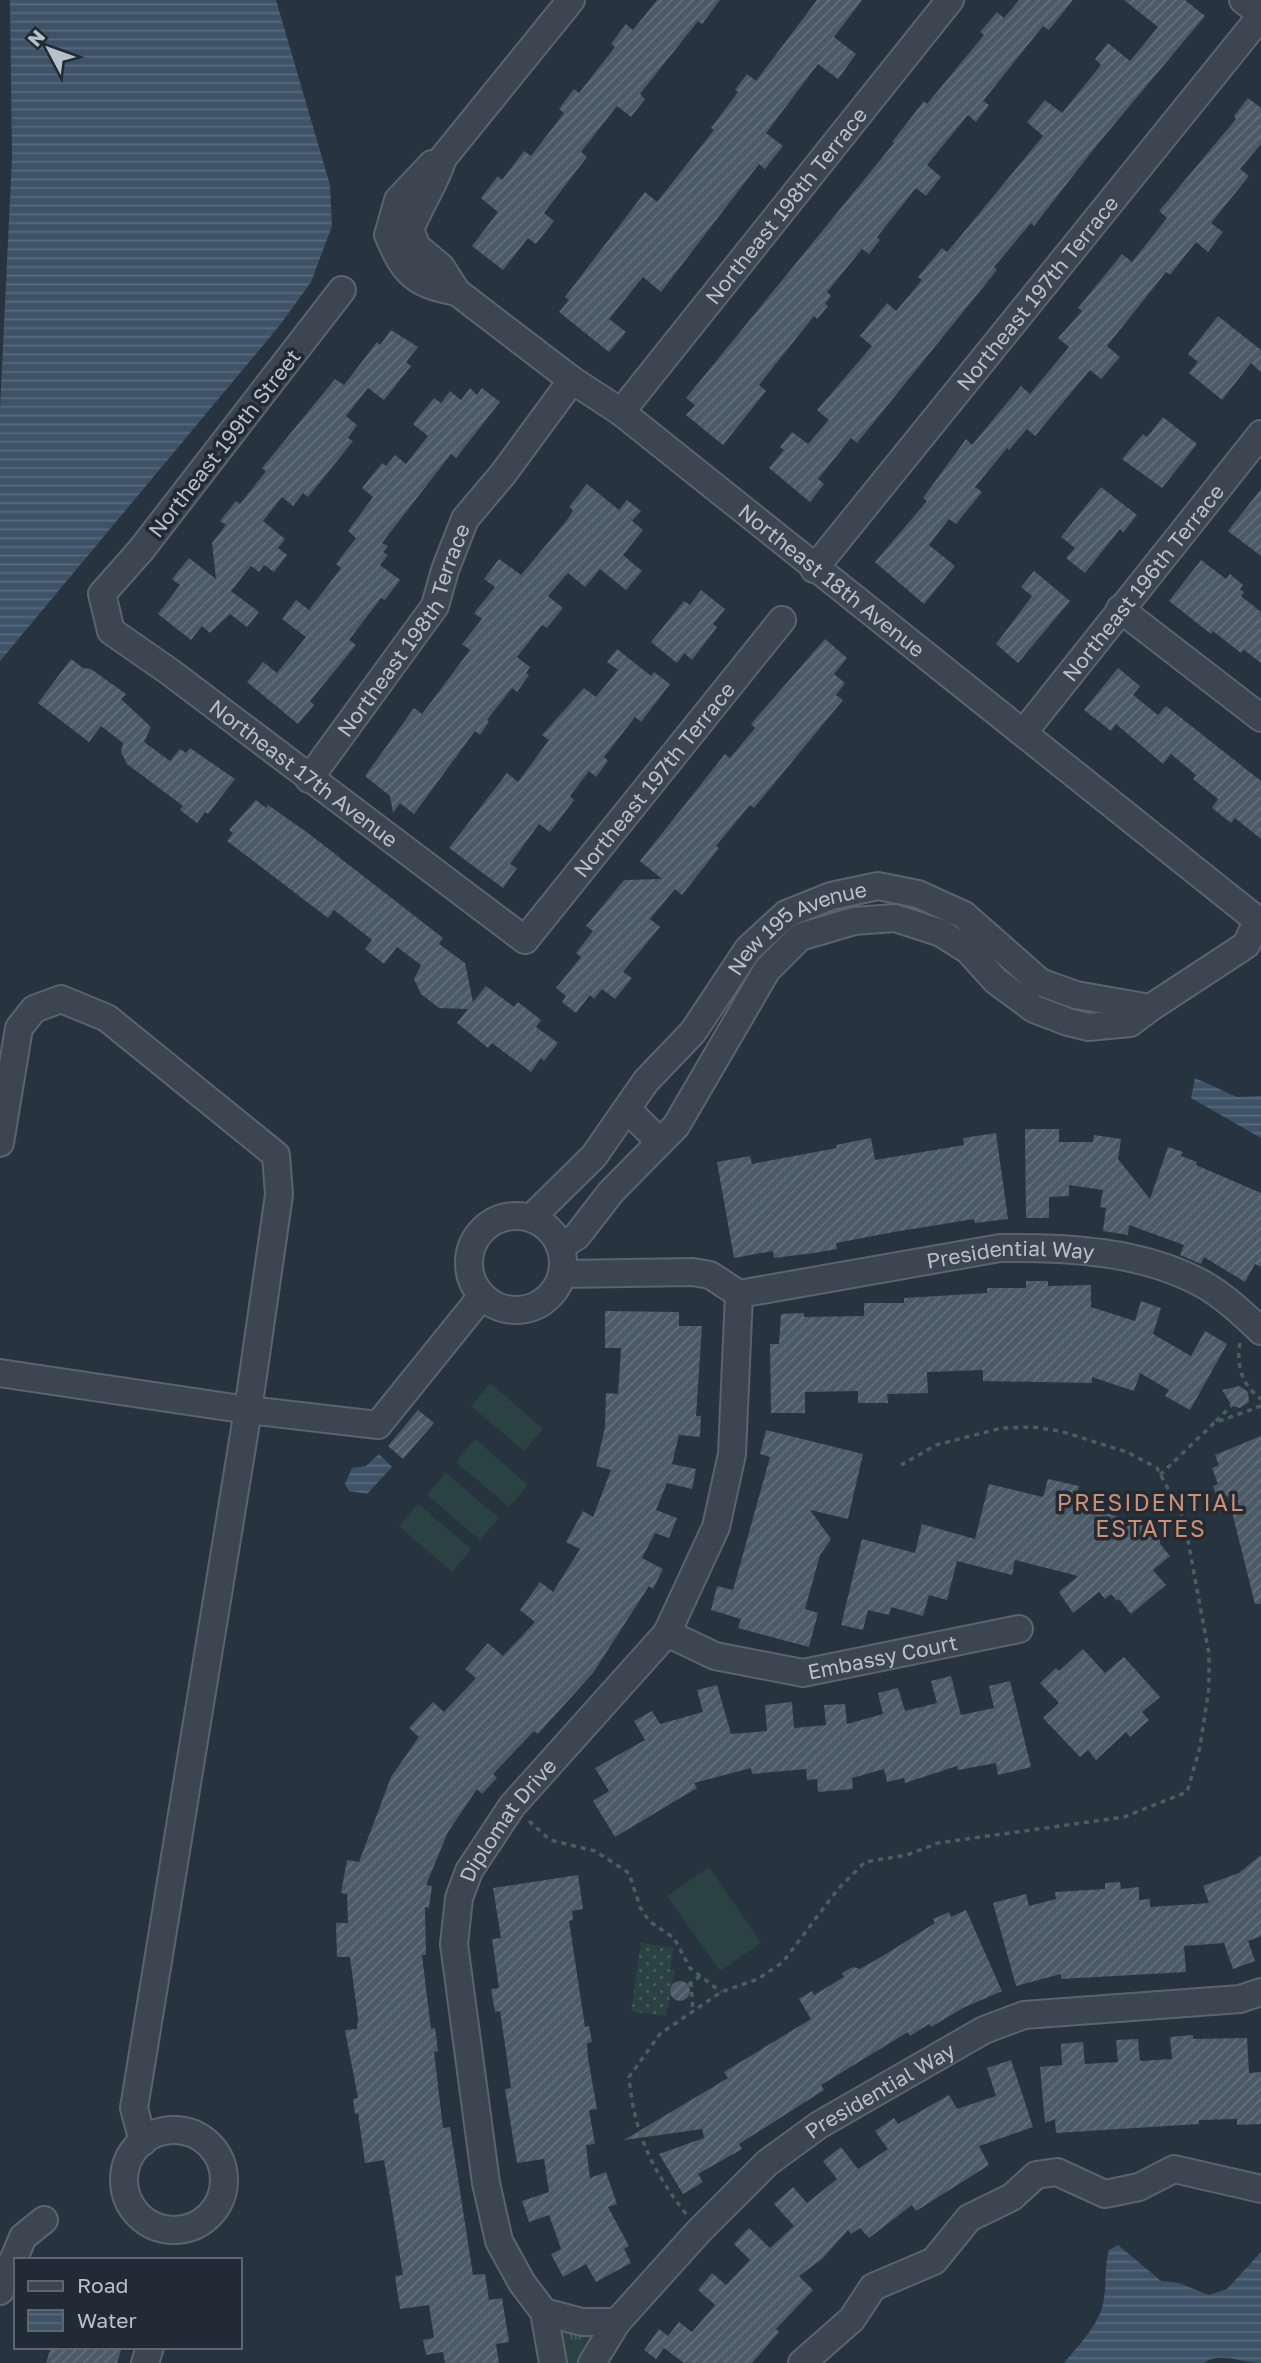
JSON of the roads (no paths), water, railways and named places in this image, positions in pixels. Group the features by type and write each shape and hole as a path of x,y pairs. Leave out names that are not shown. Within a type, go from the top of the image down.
{"street":[{"name":"Northeast 18th Avenue","path":"571,0 443,158 436,181 419,205 410,230 418,247 441,267 457,292 572,380 621,412 814,569 1260,919"},
{"name":"Northeast 198th Terrace","path":"621,412 950,0"},
{"path":"1243,0 1261,15"},
{"name":"Northeast 197th Terrace","path":"814,569 1261,15"},
{"name":"Northeast 199th Street","path":"103,594 141,550 342,290"},
{"name":"Northeast 198th Terrace","path":"309,779 435,606 444,570 465,519 503,474 572,380"},
{"name":"Northeast 196th Terrace","path":"1024,732 1260,436"},
{"name":"Northeast 17th Avenue","path":"103,594 111,631 170,672 525,940"},
{"path":"1120,609 1261,718"},
{"name":"Northeast 197th Terrace","path":"525,940 782,620"},
{"name":"New 195 Avenue","path":"531,1218 594,1156 646,1082 693,1032 748,949 786,914 831,896 878,886 918,894 964,915 1040,982 1076,995 1150,1009"},
{"name":"New 195 Avenue","path":"560,1247 577,1236 611,1192 676,1126 767,970 800,937 854,921 895,918 941,933 968,950 996,981 1034,1009 1088,1027 1130,1023 1246,945 1260,919"},
{"path":"0,1143 19,1028 34,1009 61,999 107,1018 275,1155 279,1195 248,1410 134,2108 143,2142"},
{"path":"627,1110 660,1142"},
{"path":"531,1218 545,1226 560,1247 562,1274 550,1296 538,1306 523,1310 508,1310 494,1305 482,1296 469,1268 470,1253 476,1239 500,1219 531,1218"},
{"name":"Presidential Way","path":"739,1294 1000,1248 1040,1247 1099,1252 1140,1261 1202,1283 1252,1335"},
{"path":"562,1274 632,1276 693,1272 710,1275 739,1294"},
{"name":"Diplomat Drive","path":"544,2312 522,2283 499,2241 486,2183 454,1944 458,1898 469,1871 512,1806 667,1633 716,1527 732,1454 739,1294"},
{"path":"0,1373 248,1410 378,1425 482,1296"},
{"name":"Embassy Court","path":"667,1633 715,1657 803,1673 1019,1629"},
{"name":"Presidential Way","path":"592,2363 617,2322 699,2231 767,2163 819,2125 984,2030 1024,2015 1240,1999 1261,1992"},
{"path":"802,2363 852,2319 873,2287 934,2261 969,2218 1012,2197 1036,2175 1057,2172 1105,2193 1139,2187 1174,2169 1261,2189"},
{"path":"14,2258 23,2237 44,2220"},
{"path":"0,2291 14,2258"},
{"path":"553,2363 544,2312 582,2322 617,2322"}],"water":[{"path":"10,0 276,0 330,185 332,226 311,282 280,325 0,661 0,409 12,158"},
{"path":"1195,1078 1237,1097 1261,1096 1261,1138 1191,1098"},
{"path":"379,1454 392,1467 367,1494 349,1491 345,1484 352,1468 366,1466"},
{"path":"1118,2245 1161,2281 1179,2283 1209,2295 1227,2289 1261,2252 1261,2363 1216,2358 1204,2363 1064,2363 1097,2320 1104,2297 1109,2250"}],"district":[{"name":"PRESIDENTIAL ESTATES","path":"1151,1515"}]}
